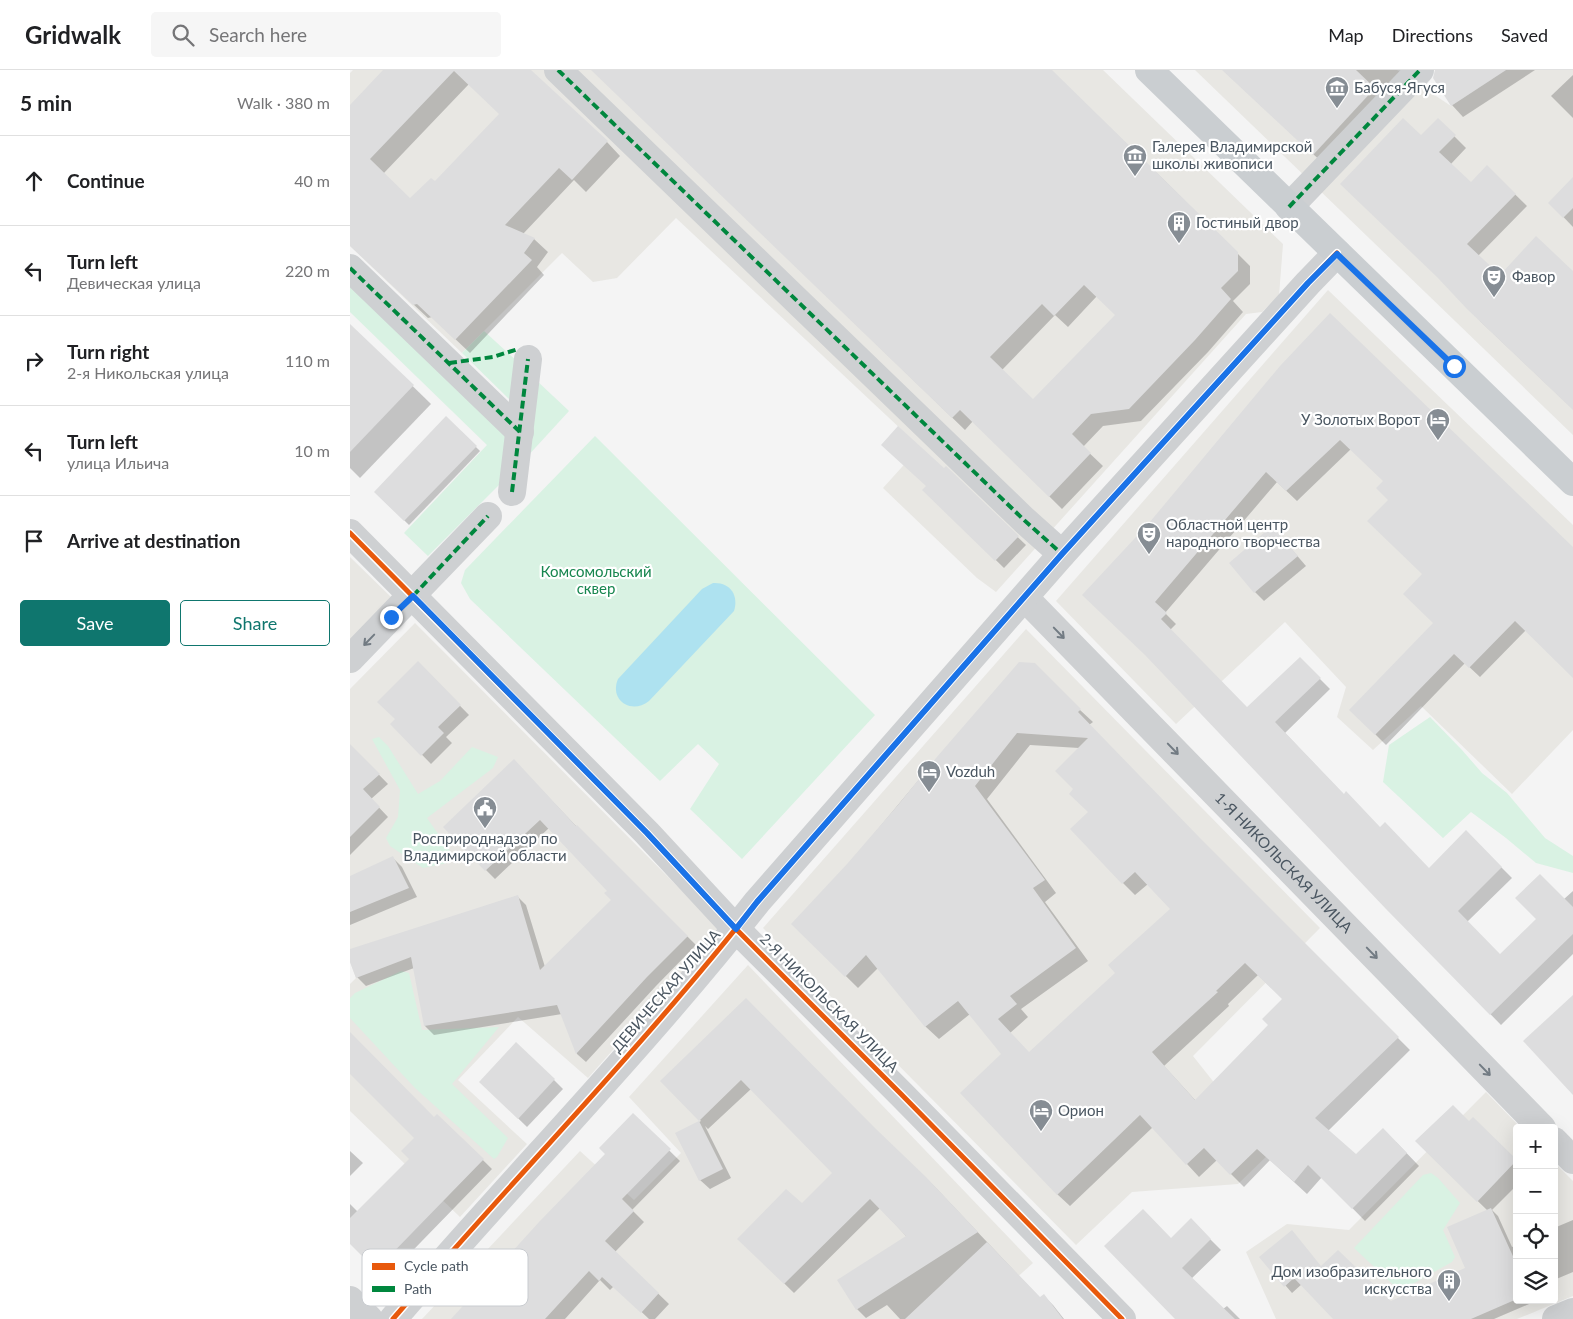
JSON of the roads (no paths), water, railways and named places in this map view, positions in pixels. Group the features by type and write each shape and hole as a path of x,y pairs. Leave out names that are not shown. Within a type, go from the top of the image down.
{"main road":[{"path":"1149,70 1573,482"}],"street":[{"path":"558,70 1024,520 1062,554"},
{"path":"1289,207 1420,70"},
{"name":"ДЕВИЧЕСКАЯ УЛИЦА","path":"455,1249 596,1091 736,929 757,902 1062,554 1337,254"},
{"path":"350,268 520,432"},
{"path":"512,492 528,360"},
{"path":"350,660 488,516"},
{"name":"2-Я НИКОЛЬСКАЯ УЛИЦА","path":"350,533 647,833 736,929 1122,1319"},
{"name":"1-Я НИКОЛЬСКАЯ УЛИЦА","path":"1025,598 1538,1124"},
{"path":"1558,1145 1573,1160"},
{"path":"350,1300 369,1319"},
{"name":"ДЕВИЧЕСКАЯ УЛИЦА","path":"393,1319 405,1306"},
{"path":"1556,1319 1573,1312"}],"water":[{"path":"713,583 724,585 732,591 735,600 734,611 649,701 635,706 623,703 617,693 618,679 702,589"}],"place":[{"name":"Бабуся-Ягуся","path":"1337,109"},
{"name":"Галерея Владимирской школы живописи","path":"1135,177"},
{"name":"Гостиный двор","path":"1179,244"},
{"name":"Фавор","path":"1494,298"},
{"name":"У Золотых Ворот","path":"1438,441"},
{"name":"Областной центр народного творчества","path":"1149,555"},
{"name":"Vozduh","path":"929,793"},
{"name":"Росприроднадзор по Владимирской области","path":"485,829"},
{"name":"Орион","path":"1041,1132"},
{"name":"Дом изобразительного искусства","path":"1449,1302"}],"park label":[{"name":"Комсомольский сквер","path":"596,580"}]}
